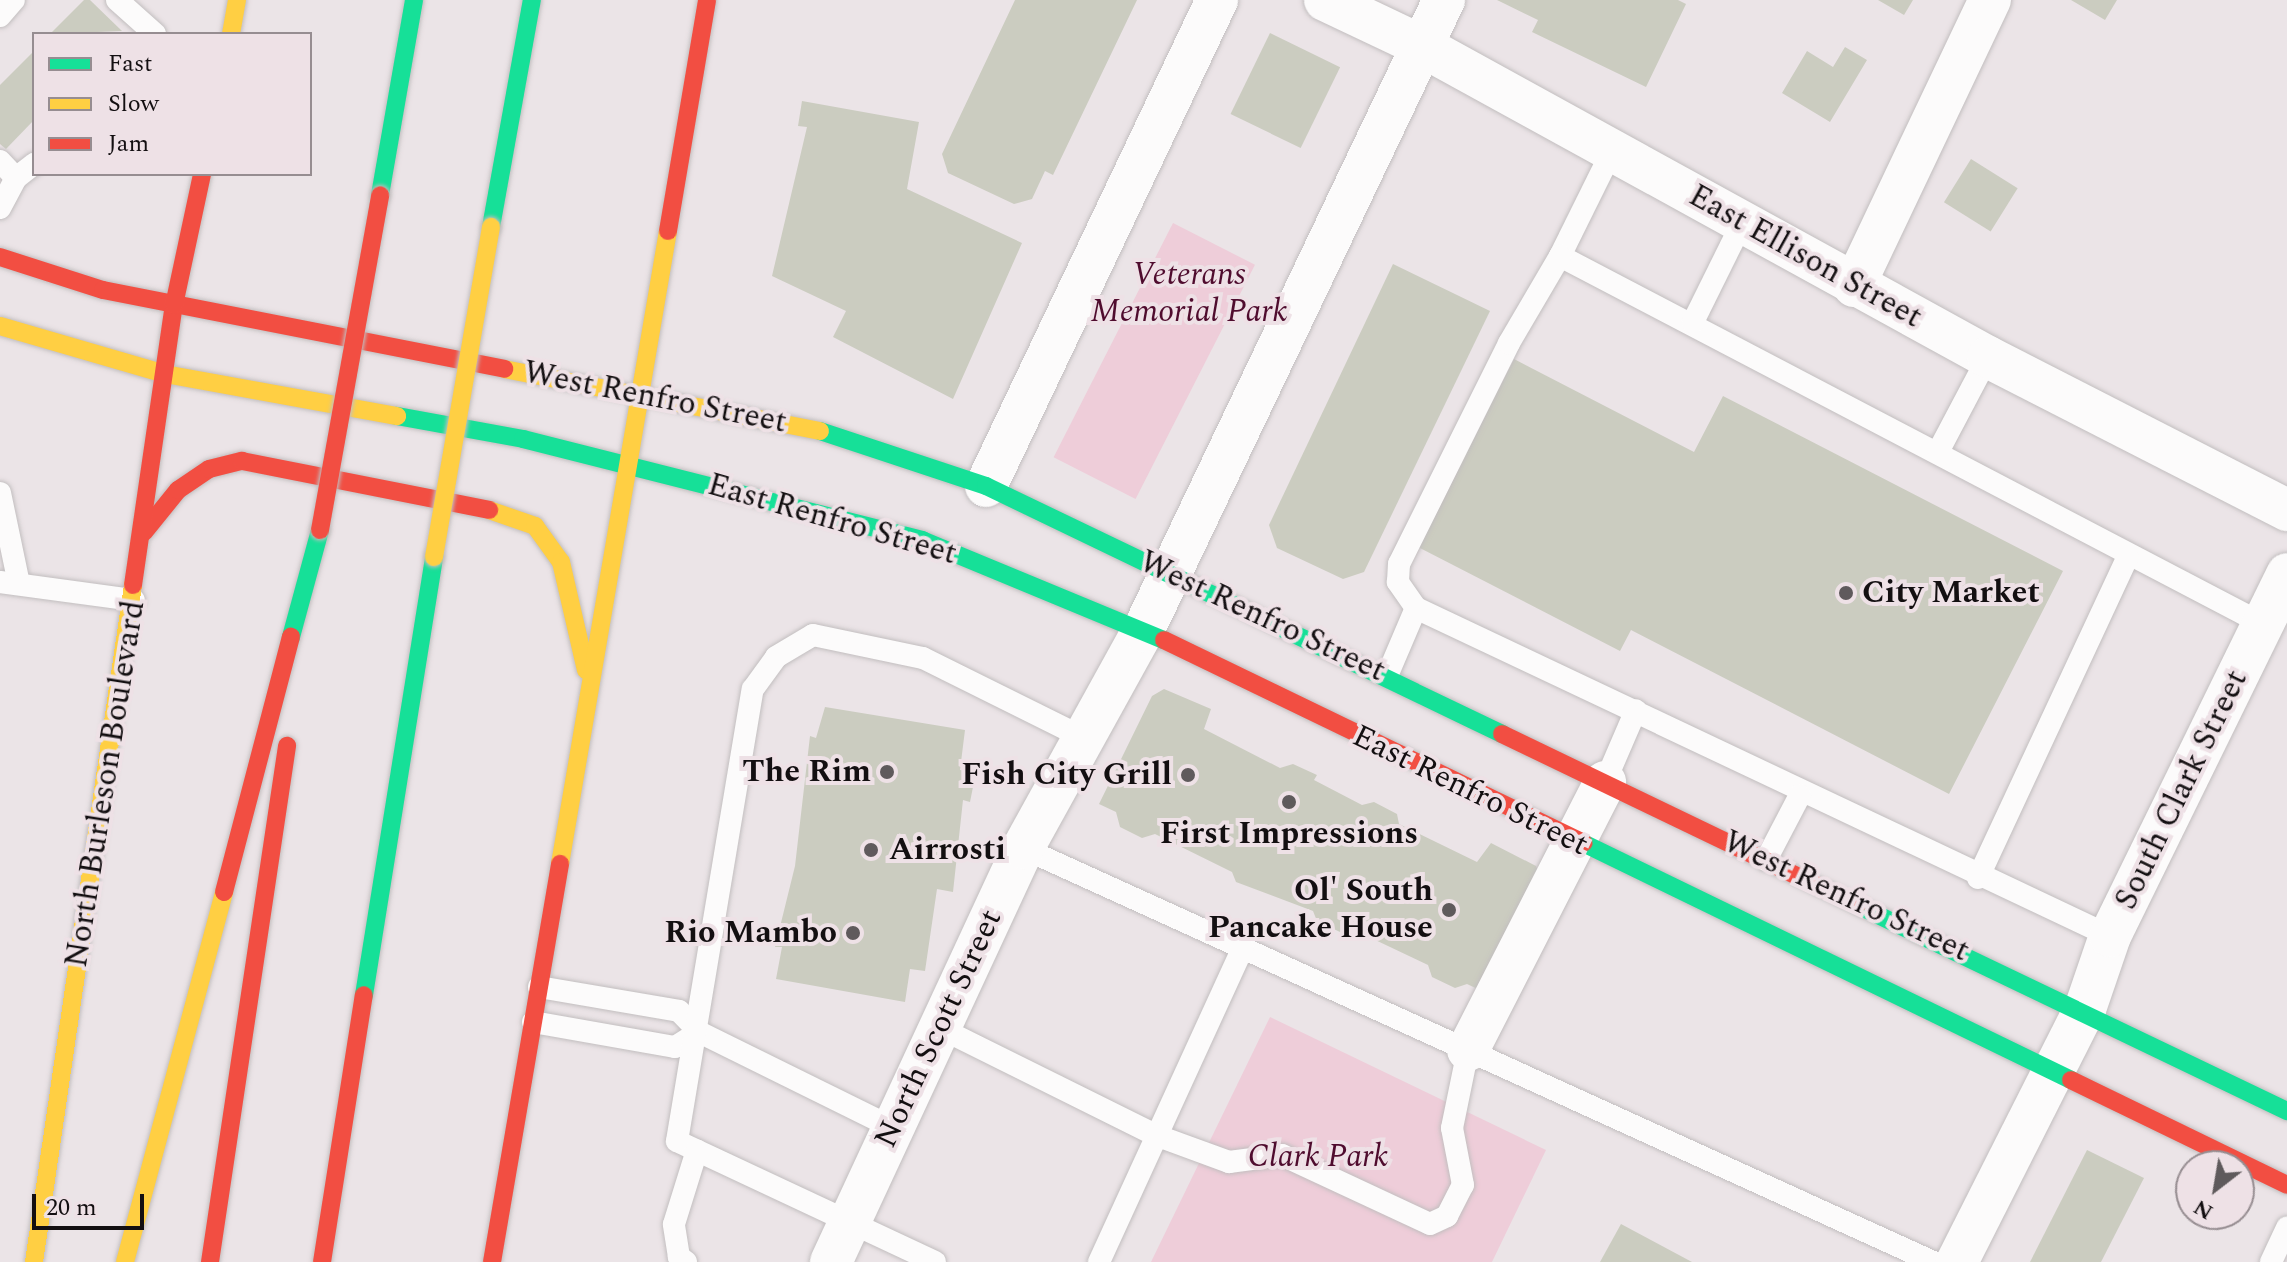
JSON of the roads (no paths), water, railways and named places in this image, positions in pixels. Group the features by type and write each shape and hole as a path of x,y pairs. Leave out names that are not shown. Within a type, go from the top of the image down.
{"main road":[{"path":"231,32 237,0"},
{"path":"210,1262 320,530 414,0"},
{"path":"322,1262 434,557 532,0"},
{"path":"492,1262 707,0"},
{"name":"North Burleson Boulevard","path":"34,1262 144,532 174,305 202,176"},
{"path":"0,257 174,305"},
{"name":"West Renfro Street","path":"174,305 830,433 986,486 1766,860 2085,1009 2287,1111"},
{"path":"0,326 165,374"},
{"name":"West Renfro Street","path":"165,374 523,439 628,467"},
{"path":"144,532 178,490 209,469 242,461 517,516 535,526 561,562 590,688"},
{"name":"East Renfro Street","path":"628,467 922,540 1143,631 2287,1185"},
{"path":"125,1262 320,530"}],"street":[{"path":"986,486 1217,0"},
{"name":"East Ellison Street","path":"1325,0 1422,46 1611,153 1743,221 1854,286 2287,510"},
{"name":"North Scott Street","path":"831,1262 1023,848 1080,736 1143,631 1444,0"},
{"path":"1854,286 1990,0"},
{"name":"South Clark Street","path":"1957,1262 2085,1009 2110,936 2287,574"},
{"path":"1468,1050 1605,782"}],"lane":[{"path":"0,16 14,0"},
{"path":"117,0 147,32"},
{"path":"1611,153 1560,256 1509,343 1399,564 1398,582 1416,608 1636,710 1800,795 2110,936"},
{"path":"0,161 25,171 0,208"},
{"path":"1693,322 1743,221"},
{"path":"1560,256 1939,450 2128,557 2263,624"},
{"path":"1939,450 1988,357"},
{"path":"0,493 9,583 134,600"},
{"path":"1978,878 2128,557"},
{"path":"1387,676 1416,608"},
{"path":"935,1262 677,1141 699,1032 753,689 776,657 813,635 923,658 1080,736"},
{"path":"1605,782 1636,710"},
{"path":"1766,860 1800,795"},
{"path":"1023,848 1933,1262"},
{"path":"1099,1262 1243,947"},
{"path":"539,987 679,1011 699,1032 893,1128"},
{"path":"533,1022 675,1047 699,1032"},
{"path":"940,1028 1158,1136 1229,1162 1282,1155 1430,1224 1447,1216 1463,1185 1452,1128 1468,1050"},
{"path":"686,1262 679,1257 674,1224 697,1150"},
{"path":"2271,1262 2287,1227"}],"place":[{"name":"City Market","path":"1846,593"},
{"name":"The Rim","path":"887,772"},
{"name":"Fish City Grill","path":"1188,775"},
{"name":"First Impressions","path":"1289,802"},
{"name":"Airrosti","path":"871,850"},
{"name":"Ol' South Pancake House","path":"1449,910"},
{"name":"Rio Mambo","path":"853,933"}],"park label":[{"name":"Veterans Memorial Park","path":"1189,294"},
{"name":"Clark Park","path":"1318,1157"}]}
